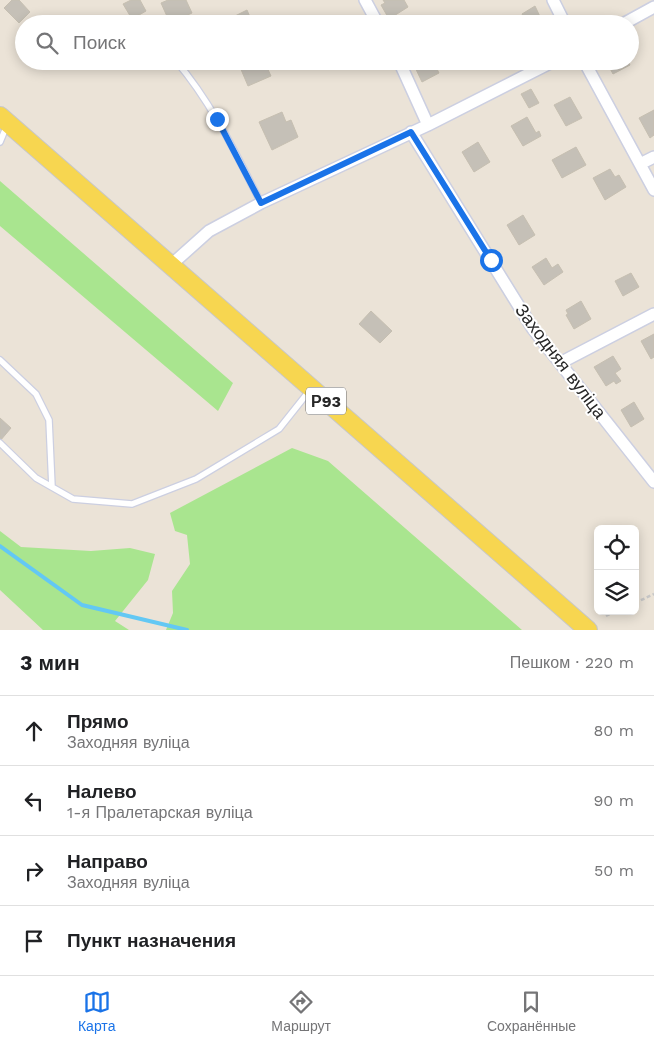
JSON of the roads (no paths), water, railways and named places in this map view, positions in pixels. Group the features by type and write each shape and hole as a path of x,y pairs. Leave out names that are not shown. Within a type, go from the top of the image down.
{"main road":[{"name":"Р93","path":"4,120 588,630"}],"street":[{"path":"365,0 373,15"},
{"path":"553,0 560,15"},
{"path":"639,15 654,7"},
{"path":"403,70 428,124"},
{"path":"170,265 209,231 261,203 428,124 536,70"},
{"path":"589,70 654,190"},
{"name":"Заходняя вуліца","path":"411,132 522,312 543,342 654,482"},
{"path":"640,164 654,157"},
{"path":"560,363 654,314"}],"lane":[{"path":"184,70 217,119 261,203"},
{"path":"0,142 4,120"},
{"path":"0,360 36,394 49,420 52,487"},
{"path":"0,443 36,478 73,499 132,504 196,479 279,429 311,388"}],"waterway":[{"path":"0,546 82,605 187,630"}]}
